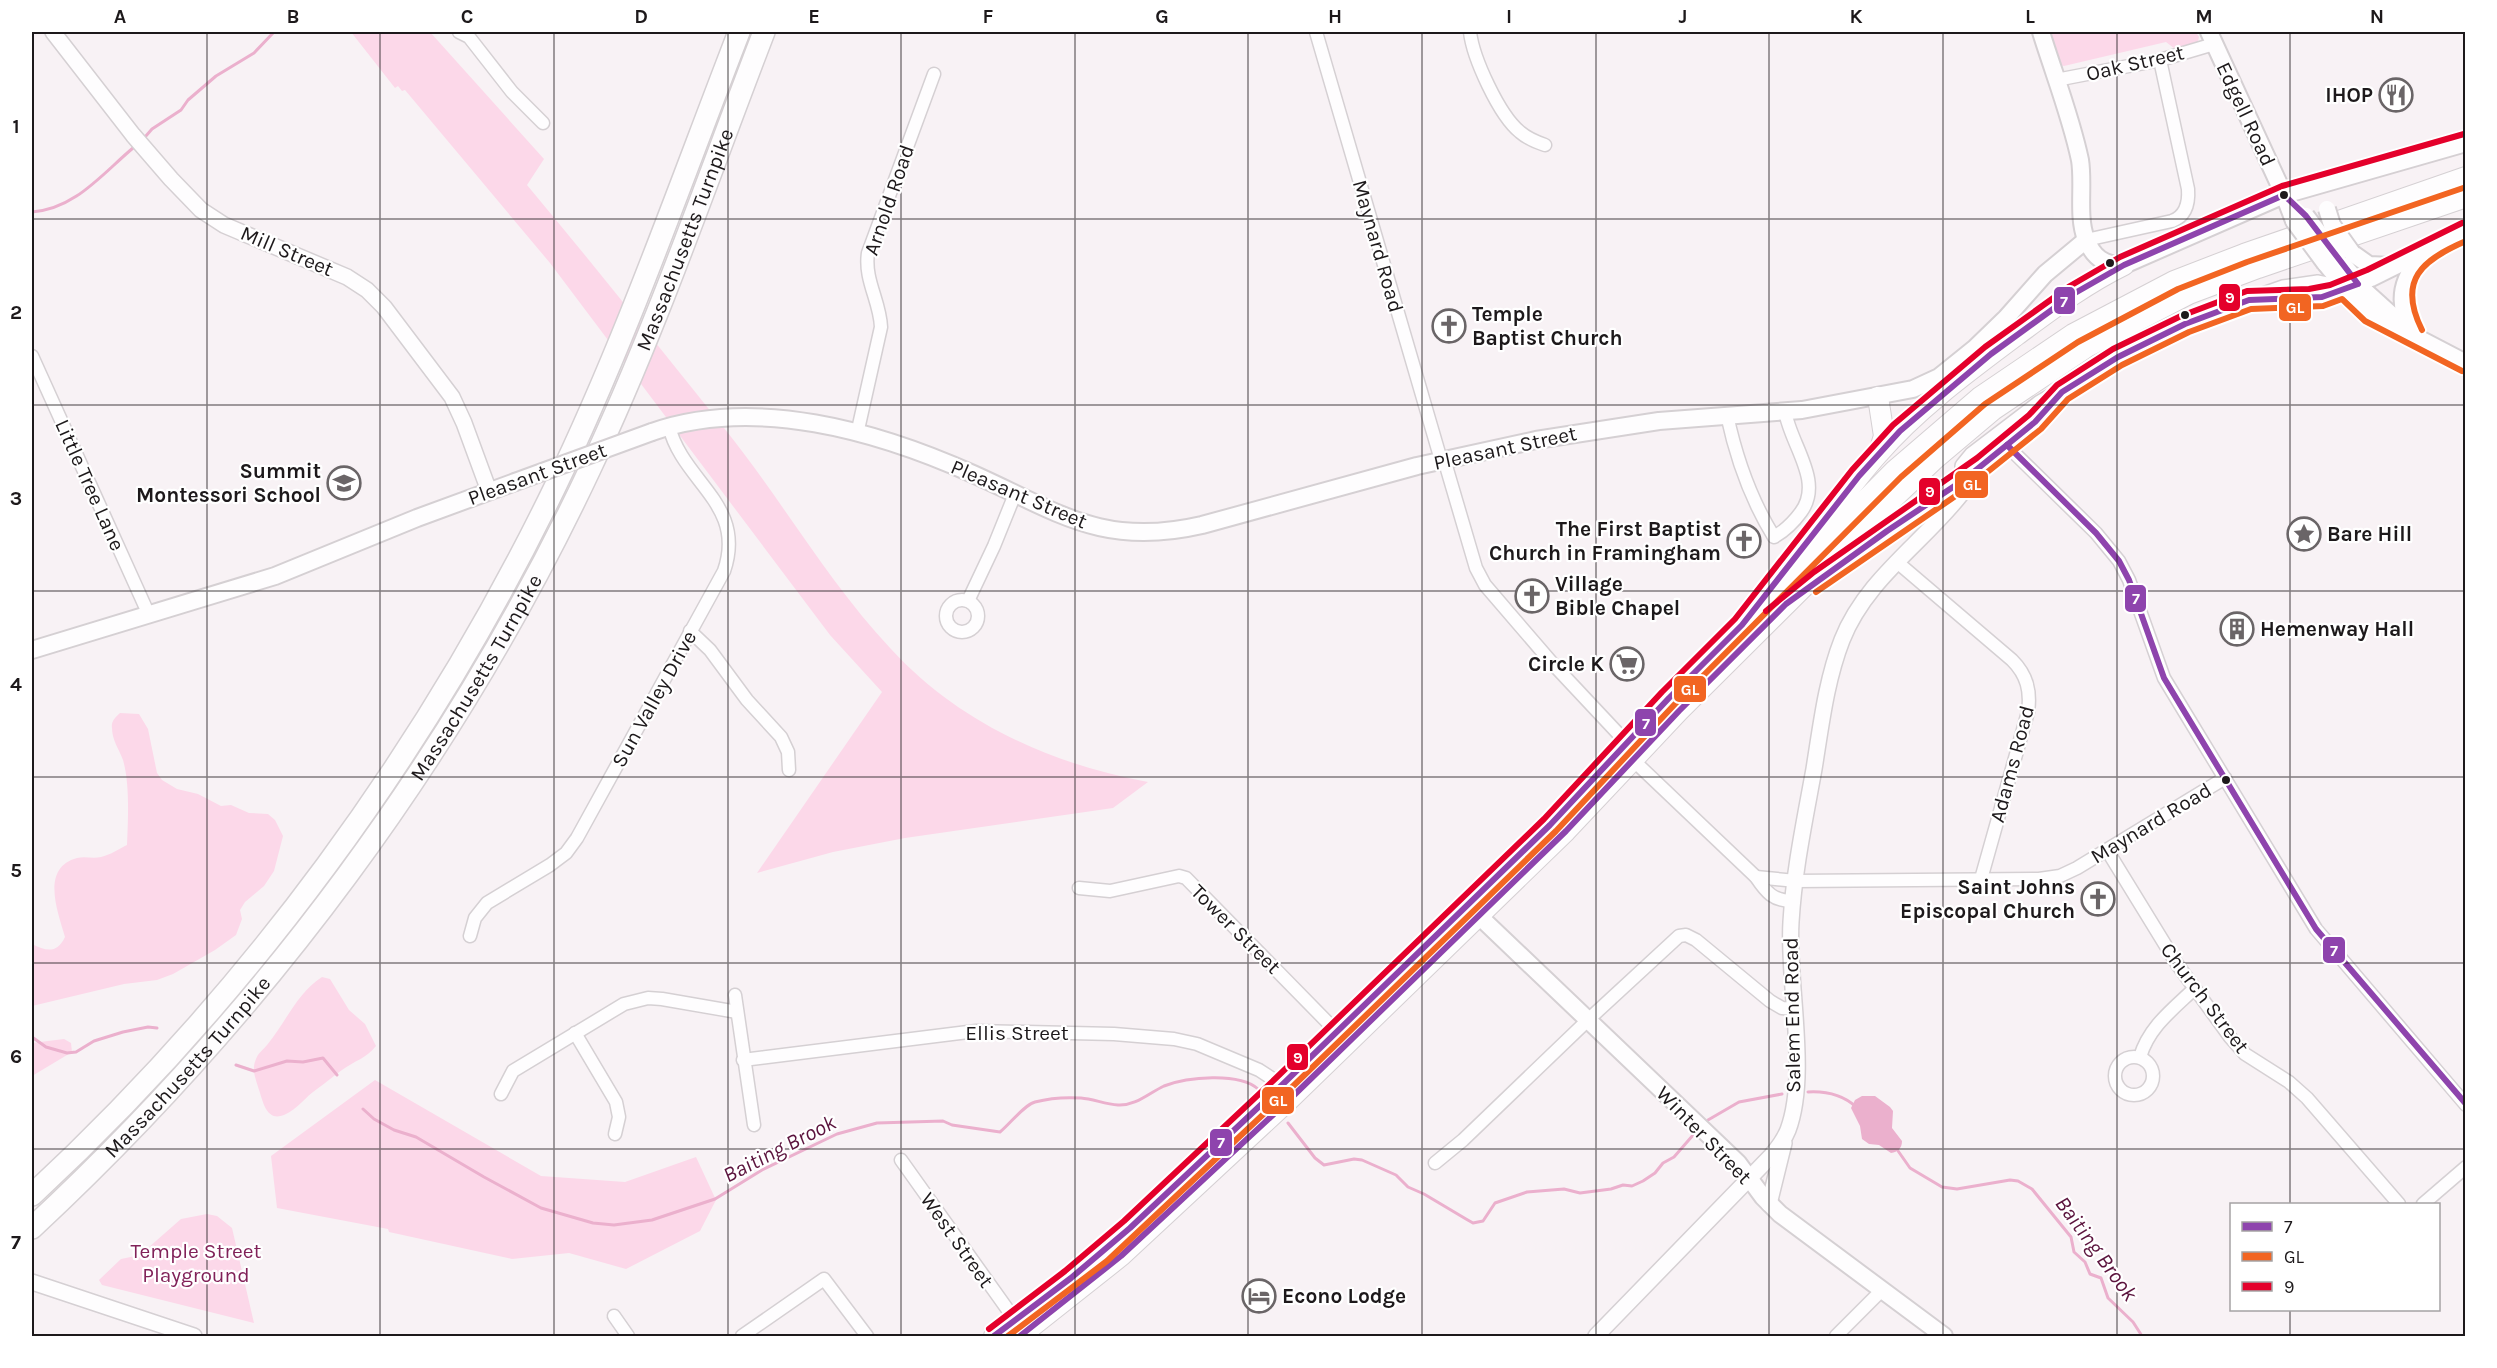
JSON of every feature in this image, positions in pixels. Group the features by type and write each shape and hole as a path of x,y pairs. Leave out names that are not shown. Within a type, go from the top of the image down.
{"highway":[{"name":"Massachusetts Turnpike","path":"32,1195 147,1081 254,958 358,822 447,685 522,552 588,414 632,308 739,32"},
{"name":"Massachusetts Turnpike","path":"32,1228 154,1107 263,985 375,840 464,703 523,602 596,456 649,331 765,32"},
{"path":"1742,625 1923,445 1987,392 2057,344 2115,310 2183,277 2466,177"},
{"path":"1017,1328 1123,1235 1282,1085 1541,834 1678,711 1908,484 1963,434 2024,388 2087,347 2155,311 2223,281 2466,197"},
{"path":"994,1336 1017,1328 1099,1275 1153,1228 1589,808 1630,752 1742,625 1880,452 1931,404 1991,354 2075,293 2124,265"},
{"path":"1878,397 1884,436 1880,452"},
{"path":"1786,604 1843,562 1965,479"}],"main road":[{"path":"2041,32 2080,160 2083,185 2082,228 2096,256 2102,262 2112,266 2124,265 2284,195 2466,143"},
{"name":"Edgell Road","path":"2211,38 2284,195 2300,219 2338,258 2351,286 2414,334 2466,363"},
{"path":"2346,178 2332,191 2326,203 2338,258 2385,267 2398,265"},
{"path":"2351,286 2466,231"},
{"name":"Pleasant Street","path":"32,650 275,576 489,491 669,426 700,420 763,417 800,421 856,434 938,460 1073,520 1120,532 1153,532 1202,525 1442,460 1576,433 1659,421 1785,411 1878,397 1913,389 1933,380 1952,367 1991,333 2050,269 2086,240"},
{"path":"2414,334 2405,316 2402,293 2407,275 2428,250"},
{"name":"Winter Street","path":"1479,916 1738,1163 1769,1204 1944,1336"}],"street":[{"name":"Mill Street","path":"52,32 133,135 201,210 224,225 347,277 367,290 384,307 452,397 489,491"},
{"path":"459,32 469,38 512,92 543,123"},
{"name":"Maynard Road","path":"1316,32 1442,460 1473,559 1485,585 1630,752 1756,877 1766,891 1775,899 1793,901"},
{"path":"1470,32 1479,68 1511,123 1525,136 1545,145"},
{"name":"Oak Street","path":"2056,80 2160,60 2211,38"},
{"path":"2086,240 2172,221 2182,216 2188,204 2160,60"},
{"name":"Arnold Road","path":"856,434 881,327 867,271 868,253 934,74"},
{"path":"1965,479 2002,440 2039,417 2062,392 2118,357 2164,333 2248,300 2294,286 2319,283 2351,286"},
{"name":"Little Tree Lane","path":"32,356 149,615"},
{"path":"1727,415 1750,492 1774,537 1790,527 1805,507 1811,493 1808,477 1792,439 1785,411"},
{"name":"Sun Valley Drive","path":"470,936 475,918 487,903 550,865 566,852 577,838 724,571 731,548 730,536 722,514 678,450 669,426"},
{"path":"2002,440 2096,533 2119,561 2129,580 2164,678 2322,938 2466,1105"},
{"name":"Salem End Road","path":"1596,1336 1771,1156 1785,1137 1792,1117 1795,1093 1791,937 1793,901 1825,706 1836,657 1860,606 1897,562 1958,499 1965,488 1965,479"},
{"path":"968,601 1015,494"},
{"name":"Adams Road","path":"1897,562 2012,660 2025,676 2028,684 2028,712 1981,879"},
{"path":"690,631 710,650 747,700 781,737 788,752 789,770"},
{"name":"Maynard Road","path":"1756,877 1796,881 2039,879 2060,876 2225,778"},
{"name":"Church Street","path":"2107,850 2194,989 2238,1046 2254,1061 2289,1082 2307,1098 2397,1203"},
{"name":"Tower Street","path":"1079,888 1110,891 1179,876 1186,878 1337,1032"},
{"path":"1435,1163 1463,1140 1671,942 1682,935 1696,940 1776,1006 1794,1009"},
{"path":"2140,1057 2154,1028 2194,989"},
{"path":"735,995 754,1125"},
{"path":"501,1094 513,1071 617,1007 648,998 737,1012"},
{"name":"Ellis Street","path":"743,1060 976,1031 1114,1034 1174,1039 1197,1044 1259,1070 1282,1085"},
{"path":"574,1033 616,1102 619,1117 615,1134"},
{"path":"1769,1204 1785,1137"},
{"name":"West Street","path":"900,1160 1017,1328"},
{"path":"2424,1203 2466,1167"},
{"path":"742,1336 824,1280 867,1336"},
{"path":"32,1281 194,1336"},
{"path":"1836,1336 1882,1290"},
{"path":"614,1316 628,1336"}],"green space":[{"path":"351,32 430,32 544,159 527,185 745,455 846,596 891,649 918,675 946,698 1009,737 1076,764 1148,782 1113,808 905,838 833,852 757,873 882,692 830,635 550,263 405,90 402,91 398,86 395,88"},
{"path":"2049,32 2196,32 2199,37 2197,46 2179,52 2166,42 2064,66 2060,65"},
{"path":"120,713 139,714 148,729 157,773 162,780 177,789 198,794 221,806 231,805 249,813 268,814 275,820 283,836 274,871 264,886 245,902 240,910 242,919 236,935 173,974 157,980 124,984 32,1006 32,944 51,950 55,949 65,937 54,892 59,871 66,863 77,858 101,857 127,845 127,780 123,760 112,732 114,720"},
{"path":"322,977 330,979 349,1010 365,1024 376,1046 369,1054 342,1070 293,1110 284,1115 273,1116 266,1109 262,1100 254,1074 255,1063 258,1055 299,999"},
{"path":"64,1039 71,1043 72,1052 32,1076 32,1043"},
{"path":"375,1080 541,1176 625,1182 696,1157 716,1200 700,1231 626,1269 569,1253 512,1259 389,1232 388,1229 277,1208 271,1156"},
{"name":"Temple Street Playground","path":"207,1214 217,1216 232,1228 254,1323 102,1285 99,1280 121,1259 140,1255 181,1219"}],"shaded area":[{"path":"1862,1096 1875,1096 1893,1111 1892,1128 1902,1141 1898,1151 1891,1153 1879,1145 1869,1144 1862,1139 1860,1126 1851,1108 1855,1100"}],"waterway":[{"path":"145,137 152,129 181,110 188,100 216,76 254,53 274,32"},
{"path":"32,212 62,204 75,197 133,148"},
{"name":"Baiting Brook","path":"32,1037 46,1047 67,1053 76,1052 94,1041 123,1032 148,1027 157,1028"},
{"name":"Baiting Brook","path":"236,1065 254,1071 287,1061 303,1062 323,1058 337,1075"},
{"name":"Baiting Brook","path":"363,1109 374,1119 394,1130 416,1137 541,1208 593,1223 614,1225 652,1220 715,1199 762,1170 837,1134 877,1123 943,1121 952,1125 1000,1132 1026,1107 1046,1100 1081,1098 1125,1105 1164,1086 1186,1080 1212,1078 1239,1080 1258,1089"},
{"name":"Baiting Brook","path":"1808,1092 1834,1095 1846,1099 1856,1107"},
{"name":"Baiting Brook","path":"1708,1120 1739,1102 1782,1094"},
{"name":"Baiting Brook","path":"1288,1123 1315,1158 1324,1165 1354,1159 1362,1160 1396,1175 1408,1187 1473,1223 1483,1221 1495,1203 1527,1192 1564,1189 1580,1193 1623,1185 1632,1186 1655,1173 1663,1163 1674,1157 1694,1134"},
{"name":"Baiting Brook","path":"1896,1148 1910,1168 1942,1187 1957,1189 2010,1180 2018,1181 2032,1189 2071,1237 2074,1252 2085,1262 2090,1274 2101,1278 2108,1298 2133,1322 2142,1336"}],"transit line":[{"name":"9","path":"989,1329 1065,1271 1124,1221 1544,819 1662,692 1735,619 1852,470 1893,425 1985,347 2070,286 2120,257 2282,186 2464,134"},
{"name":"GL","path":"1008,1336 1107,1261 1288,1091 1556,831 1675,704 1901,477 1985,404 2078,342 2178,289 2247,262 2466,187"},
{"name":"7","path":"994,1336 1071,1278 1130,1228 1282,1085 1550,825 1669,698 1742,625 1859,476 1900,431 1991,354 2075,293 2124,265 2284,195 2306,216 2358,284 2322,297 2249,300 2185,324 2118,357 2062,392 2035,422 1965,479 1887,531 1786,604 1679,711 1566,831 1290,1099 1121,1256 1020,1336"},
{"name":"9","path":"1766,611 1814,572 1977,458 2029,415 2057,385 2113,349 2181,316 2247,291 2309,289 2330,285 2367,270 2462,223"},
{"name":"GL","path":"2422,330 2412,298 2413,285 2418,274 2437,256 2466,241"},
{"name":"GL","path":"1816,592 1970,486 2041,429 2068,399 2122,365 2189,332 2251,309 2323,306 2342,299 2365,321 2462,371"},
{"name":"7","path":"2007,445 2096,533 2119,561 2129,580 2164,678 2316,929 2466,1104"}],"place":[{"name":"IHOP","path":"2396,95"},
{"name":"Temple Baptist Church","path":"1449,326"},
{"name":"Summit Montessori School","path":"344,483"},
{"name":"Bare Hill","path":"2304,534"},
{"name":"The First Baptist Church in Framingham","path":"1744,541"},
{"name":"Village Bible Chapel","path":"1532,596"},
{"name":"Hemenway Hall","path":"2237,629"},
{"name":"Circle K","path":"1627,664"},
{"name":"Saint Johns Episcopal Church","path":"2098,899"},
{"name":"Econo Lodge","path":"1259,1296"}]}
